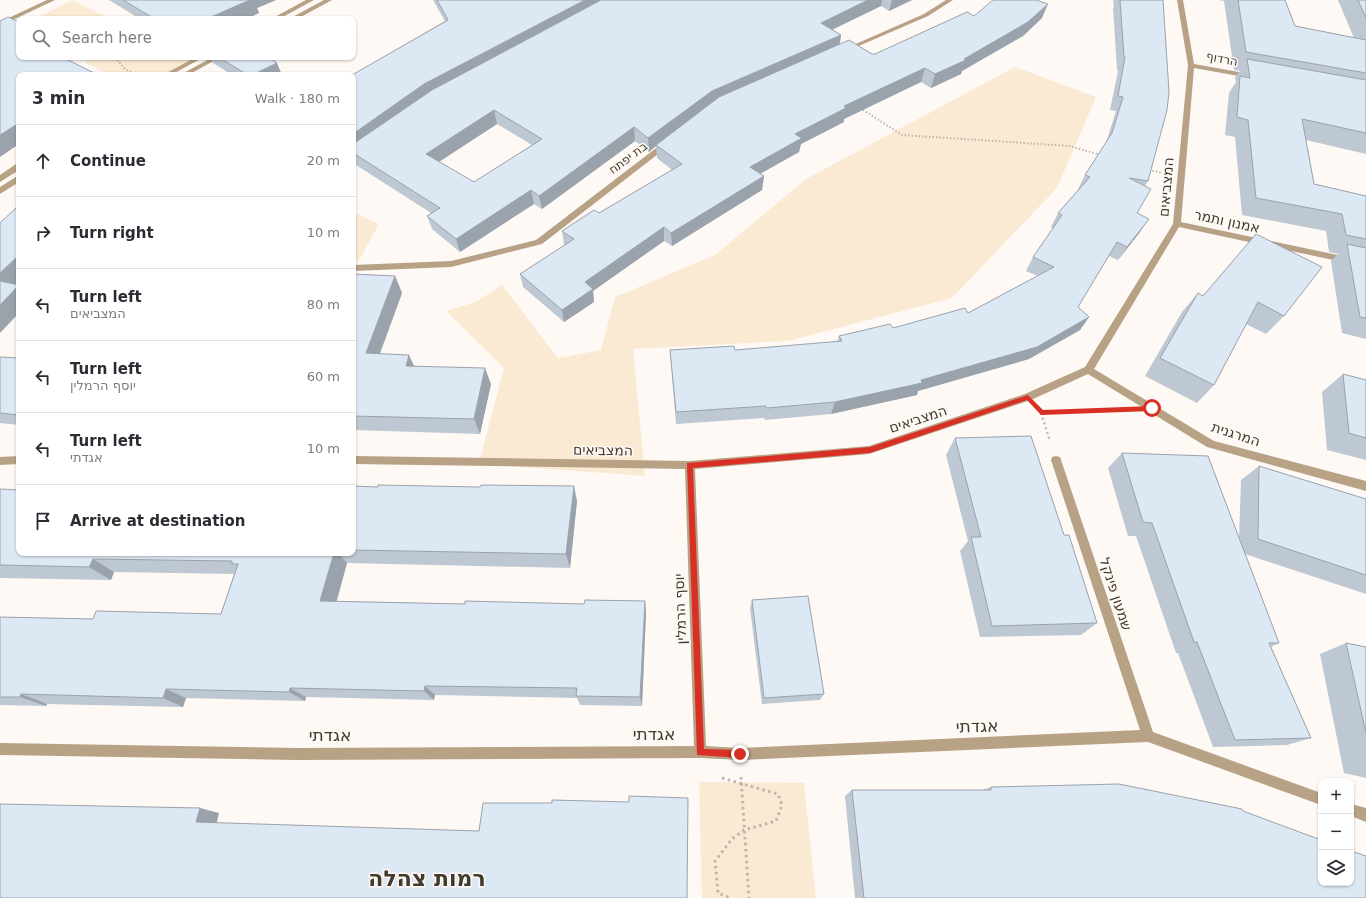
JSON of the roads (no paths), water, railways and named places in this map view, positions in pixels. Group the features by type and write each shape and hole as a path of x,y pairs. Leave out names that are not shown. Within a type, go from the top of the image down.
{"street":[{"path":"17,16 52,0"},
{"path":"280,16 312,0"},
{"path":"298,16 329,0"},
{"path":"835,55 926,15 950,0"},
{"name":"המצביאים","path":"356,460 690,465 870,450 1028,397 1088,370 1177,224 1191,65 1180,0"},
{"path":"0,24 16,17"},
{"path":"172,72 195,60"},
{"path":"189,72 212,60"},
{"name":"הרדוף","path":"1191,65 1260,78"},
{"name":"בת יפתח","path":"356,268 451,264 539,242 671,141"},
{"path":"0,178 16,168"},
{"path":"0,192 16,180"},
{"name":"אמנון ותמר","path":"1177,224 1366,264"},
{"name":"המרגנית","path":"1088,370 1211,444 1366,486"},
{"path":"0,461 16,460"},
{"name":"שמעון פינקל","path":"1056,460 1148,736"},
{"name":"יוסף הרמלין","path":"690,465 700,752"},
{"name":"אגדתי","path":"0,749 296,754 700,752 740,754 1148,736 1318,798"},
{"path":"1354,811 1366,815"}],"district":[{"name":"רמות צהלה","path":"427,878"}]}
